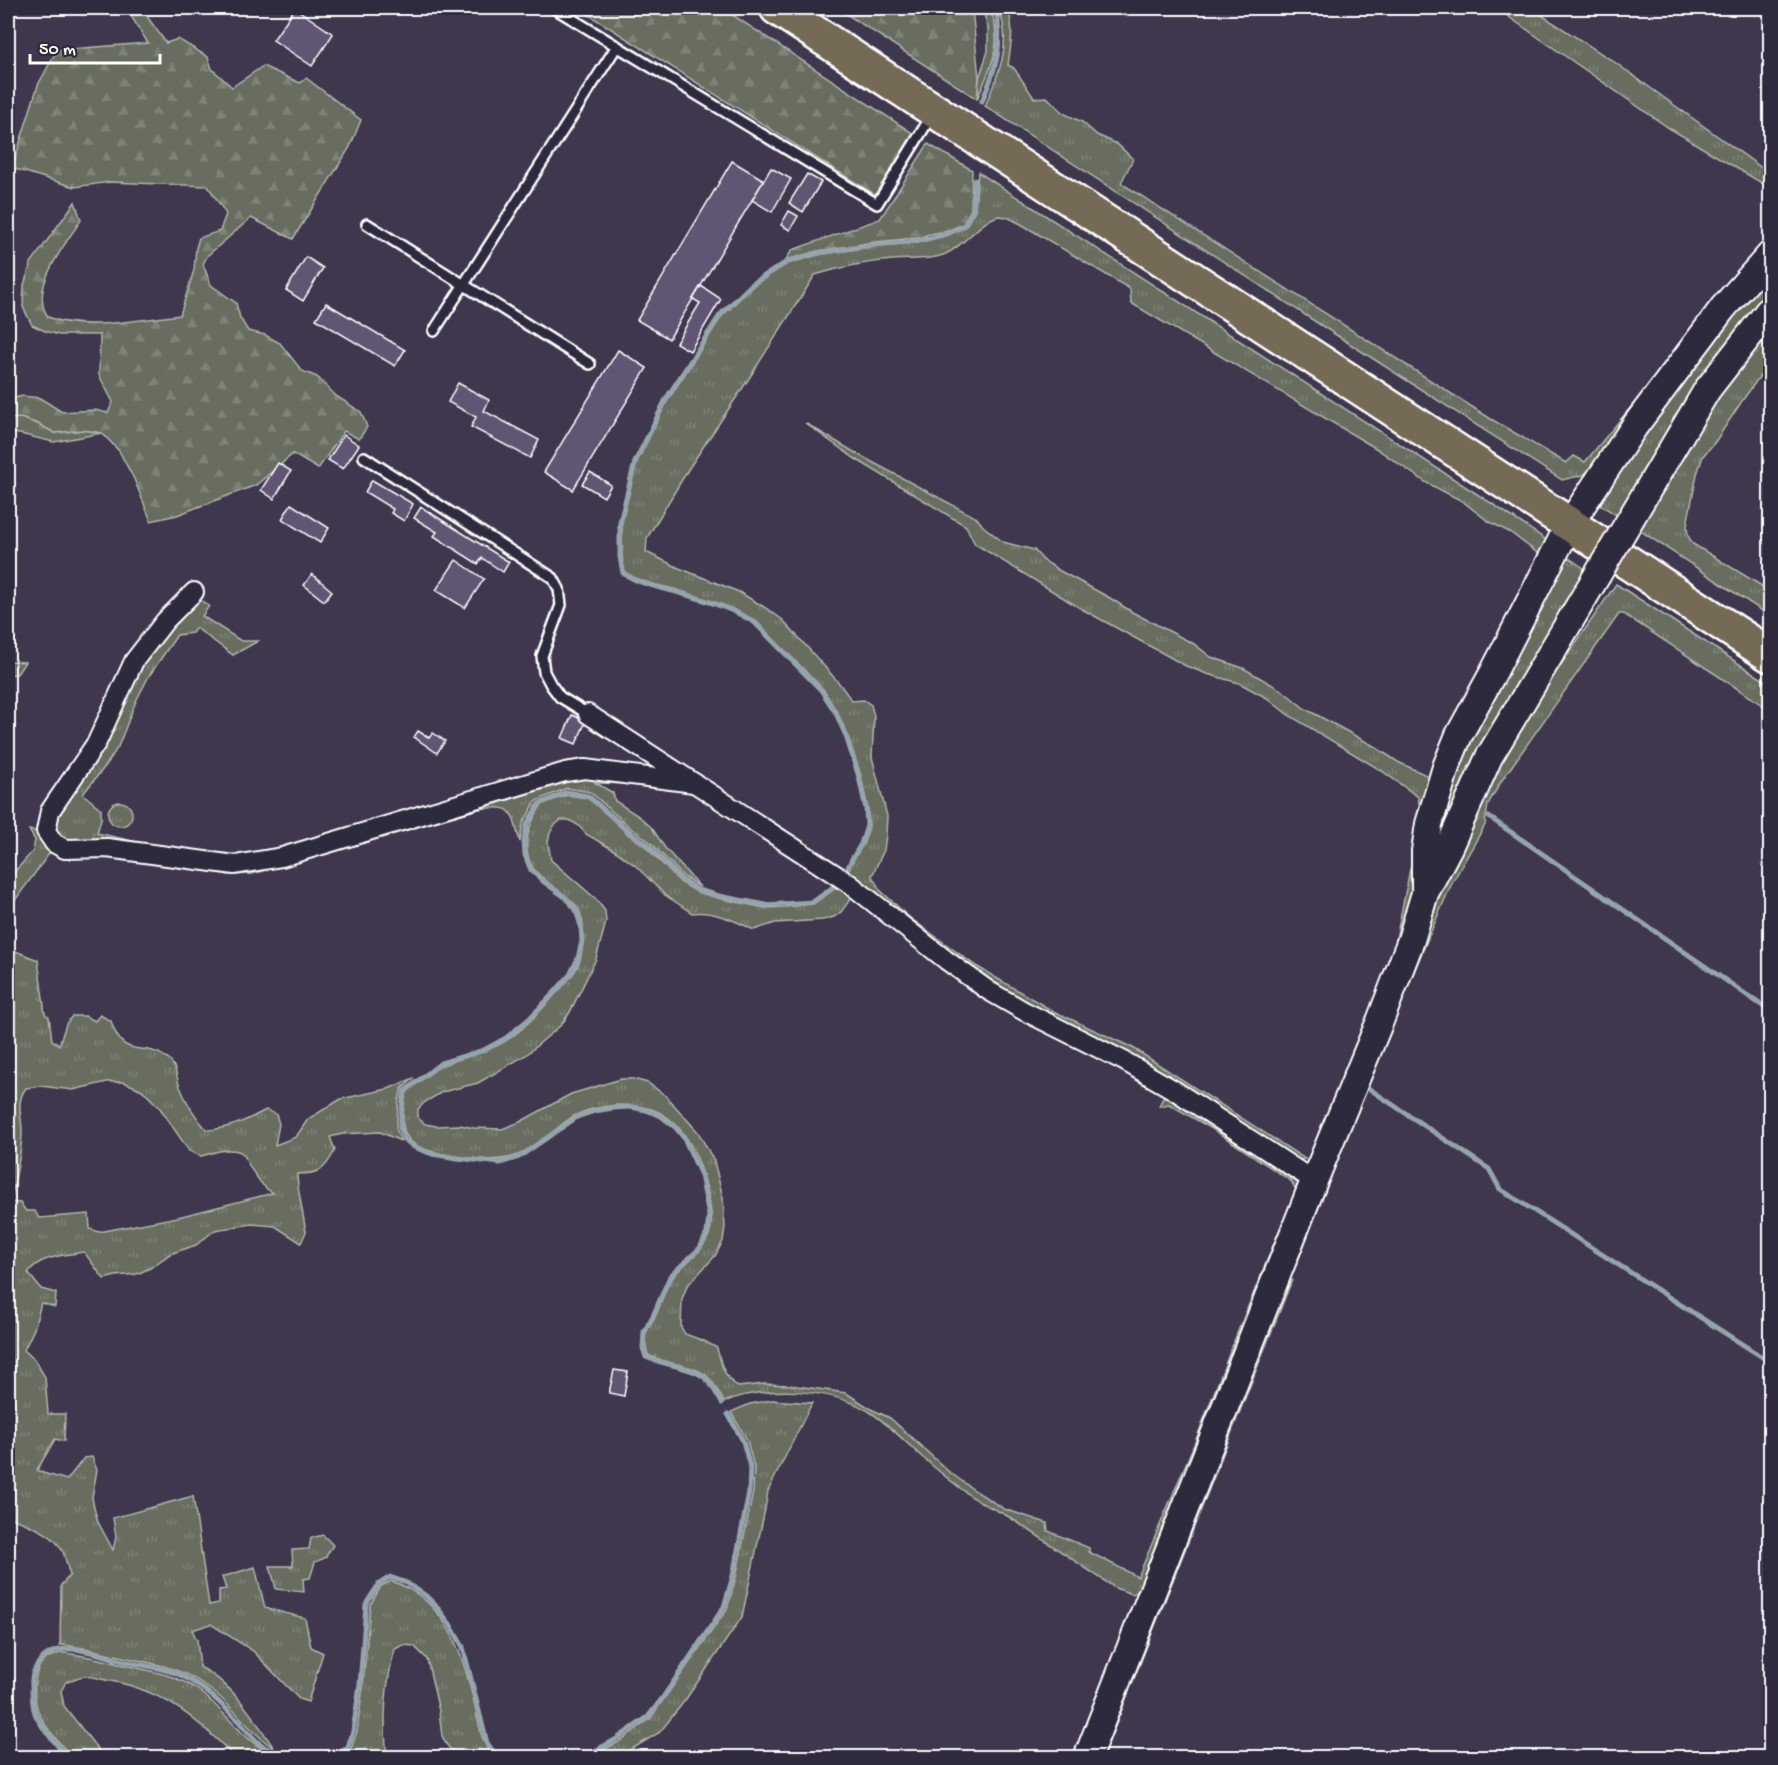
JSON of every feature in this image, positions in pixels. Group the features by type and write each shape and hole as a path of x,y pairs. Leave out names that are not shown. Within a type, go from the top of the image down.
{"highway":[{"path":"777,8 1770,655"}],"street":[{"path":"1425,893 1425,851 1429,824 1446,767 1459,735 1569,525 1634,427 1716,317 1770,255"},
{"path":"1087,1758 1314,1181 1380,1021 1411,940 1425,893 1450,845 1489,757 1707,390 1770,309"},
{"path":"194,592 165,621 134,661 97,742 50,811 46,831 54,843 65,849 107,848 235,865 282,856 565,772 585,769 694,783"},
{"path":"588,714 850,884 946,960 989,990 1174,1090 1314,1181"}],"lane":[{"path":"554,8 877,204 935,111"},
{"path":"434,331 617,46"},
{"path":"367,224 590,364"},
{"path":"364,457 553,578 559,589 561,605 542,656 543,672 560,697 588,714"}],"green space":[{"path":"126,8 141,8 166,43 178,39 208,57 212,69 232,87 263,66 300,83 306,78 361,120 350,147 293,239 251,218 208,255 203,264 211,285 236,303 240,318 248,331 265,335 280,343 302,371 317,377 336,396 361,412 367,427 359,439 344,431 318,469 293,454 256,485 177,515 151,521 134,479 119,451 102,433 83,430 55,433 21,418 8,419 8,400 22,396 40,398 62,412 95,410 108,413 113,402 99,375 100,335 59,335 45,331 32,325 23,307 24,285 31,263 75,202 81,220 55,260 42,294 48,317 78,324 113,323 180,315 194,270 199,238 220,231 226,214 208,186 110,182 74,187 12,168 38,85 57,50 148,43"},
{"path":"578,8 722,8 914,134 877,196"},
{"path":"837,8 972,8 979,78 977,99"},
{"path":"982,8 990,8 996,33 996,44 991,65 977,99 979,78 988,51 988,27"},
{"path":"998,8 1007,8 1011,22 1012,36 1008,65 1014,68 1034,98 1047,97 1063,113 1082,122 1097,135 1117,144 1133,159 1121,183 1491,419 1566,463 1574,456 1585,462 1770,240 1770,248 1715,311 1589,470 1583,475 1562,480 985,106 999,70 1004,45 1002,20"},
{"path":"1496,8 1538,8 1543,16 1613,61 1770,174 1770,188 1669,128"},
{"path":"928,144 972,170 971,209 963,224 947,231 917,238 817,251 786,260 792,250 880,219"},
{"path":"978,172 1554,545 1483,682 1413,902 1393,954 1413,854 1420,810 1418,797 1382,771 1287,714 1267,698 1239,683 1186,666 1080,608 975,544 966,526 854,458 805,423 859,455 977,518 983,526 1003,542 1034,550 1043,560 1060,571 1194,644 1211,657 1243,668 1283,691 1304,708 1398,762 1428,776 1540,555 1462,501 1427,483 1377,449 1131,303 1130,289 1021,224 1000,216 987,222 958,247 943,255 863,264 815,275 689,468 647,538 646,552 739,592 764,607 783,620 852,701 864,700 871,705 874,716 872,757 887,816 884,850 872,876 880,890 909,917 976,966 1051,1010 1133,1048 1305,1159 1297,1160 996,989 848,873 863,845 869,827 868,809 861,776 848,736 823,689 757,622 706,599 642,581 625,572 622,557 622,522 637,462 668,400 722,316 754,285 787,264 818,255 876,246 918,243 948,235 965,227 975,210"},
{"path":"1770,264 1770,296 1754,314 1770,319 1770,362 1703,456 1687,525 1688,536 1693,544 1770,591 1770,616 1592,499"},
{"path":"21,418 55,433 83,430 102,433 54,442 8,433 8,419"},
{"path":"1563,554 1594,575 1440,836 1448,775"},
{"path":"1616,584 1770,684 1770,710 1624,614 1619,614 1502,780 1488,804 1485,825 1452,883 1429,936 1365,1089 1296,1266 1288,1261 1415,937 1507,744"},
{"path":"196,597 209,606 202,616 241,641 258,641 233,655 196,628 192,633 177,635 149,676 136,701 118,747 83,794 101,809 97,833 196,855 72,842 56,834 53,818 146,655"},
{"path":"8,661 25,662 17,674 8,675"},
{"path":"582,774 691,786 716,803 691,792 640,784 596,783 613,793 615,801 640,817 652,828 665,848 700,887 684,877 649,841 590,792 567,788 536,801 523,823 520,842 510,812 505,809 491,808 479,809 252,874 229,875 173,864 230,870"},
{"path":"567,795 587,798 598,806 629,835 645,846 680,882 697,892 765,908 813,904 842,884 854,894 841,912 834,917 823,920 775,923 754,930 716,915 692,913 665,895 637,867 617,852 586,834 578,825 569,820 561,820 550,833 548,842 551,860 596,899 605,911 606,922 596,959 570,1012 561,1025 526,1055 478,1083 442,1092 418,1109 418,1118 425,1124 502,1129 520,1122 571,1094 621,1079 648,1083 666,1096 698,1132 714,1161 723,1198 725,1227 723,1241 715,1256 687,1286 682,1299 681,1327 685,1334 717,1348 726,1375 738,1387 764,1384 790,1385 846,1393 890,1418 948,1471 1004,1509 1047,1523 1048,1531 1089,1548 1089,1552 1138,1577 1296,1190 1291,1181 1214,1130 1169,1104 1159,1106 1166,1091 1294,1174 1300,1183 1142,1591 1132,1594 1115,1588 1009,1517 974,1498 928,1462 884,1422 854,1404 818,1394 778,1391 759,1393 724,1402 713,1383 702,1372 648,1355 646,1333 666,1289 678,1271 702,1247 709,1235 711,1224 707,1190 697,1158 679,1128 662,1114 629,1105 613,1105 590,1110 574,1116 526,1151 495,1160 455,1156 427,1150 409,1140 402,1122 407,1092 438,1067 492,1048 513,1036 566,983 577,967 583,938 580,913 567,896 543,879 533,868 527,848 529,828 541,806"},
{"path":"120,802 129,805 132,814 129,823 120,826 111,823 108,814 111,805"},
{"path":"29,830 40,832 51,851 8,910 8,879 33,851 35,840"},
{"path":"8,948 38,960 45,1014 49,1017 52,1040 59,1045 66,1024 72,1016 85,1016 95,1021 100,1015 111,1021 122,1042 134,1048 158,1053 170,1061 185,1098 207,1130 230,1126 266,1110 276,1114 279,1124 275,1145 296,1137 308,1119 341,1099 388,1089 414,1078 402,1089 399,1099 396,1128 401,1141 380,1132 330,1137 335,1150 325,1166 316,1172 297,1174 306,1232 301,1243 275,1226 252,1224 215,1230 196,1245 170,1254 137,1274 104,1279 84,1252 61,1255 46,1260 33,1267 28,1273 41,1289 56,1293 55,1307 41,1303 34,1329 24,1350 34,1359 45,1377 48,1414 65,1414 64,1441 55,1439 37,1470 67,1480 84,1458 92,1457 97,1470 92,1497 94,1508 98,1522 113,1550 116,1537 113,1518 193,1496 209,1605 219,1603 219,1590 226,1589 222,1577 255,1567 265,1608 305,1618 311,1647 323,1653 308,1702 299,1699 253,1651 211,1624 192,1630 197,1640 200,1667 223,1682 250,1713 274,1748 256,1734 218,1696 187,1675 148,1662 86,1648 60,1645 61,1585 70,1575 63,1552 59,1545 46,1534 8,1516","holes":["107,1082 124,1082 142,1090 160,1108 189,1151 201,1156 222,1150 239,1151 244,1155 261,1183 273,1193 178,1217 99,1232 90,1229 89,1214 39,1218 35,1211 26,1211 20,1203 11,1202 21,1146 20,1103 26,1088 41,1086 73,1090"]},
{"path":"1287,1279 1292,1280 1103,1757 1095,1758"},
{"path":"772,1400 812,1403 768,1491 742,1617 686,1699 660,1732 619,1757 589,1757 617,1743 650,1719 727,1609 736,1577 753,1492 754,1467 747,1440 731,1412 750,1404"},
{"path":"323,1535 333,1545 325,1558 315,1562 310,1578 303,1579 304,1592 276,1589 270,1566 293,1566 292,1550 309,1549 311,1538"},
{"path":"391,1581 426,1601 450,1631 470,1686 483,1739 493,1757 472,1757 463,1752 453,1752 446,1744 442,1736 439,1711 427,1659 414,1646 403,1645 395,1649 387,1689 385,1730 387,1757 341,1757 351,1749 357,1731 370,1605 381,1586"},
{"path":"61,1653 93,1658 180,1680 209,1699 259,1747 283,1757 235,1757 194,1719 164,1700 130,1686 84,1676 66,1682 61,1691 64,1706 104,1757 71,1757 44,1723 35,1698 36,1675 42,1662"}],"building":[{"path":"295,8 333,34 312,66 273,40"},
{"path":"732,161 764,180 669,339 637,320"},
{"path":"771,168 791,179 772,212 752,200"},
{"path":"807,174 821,182 803,212 789,203"},
{"path":"789,211 798,216 790,230 781,225"},
{"path":"306,257 323,268 303,301 286,290"},
{"path":"701,286 721,299 690,351 676,343 700,303 693,299"},
{"path":"326,303 405,350 395,366 316,319"},
{"path":"618,350 647,368 573,490 544,472"},
{"path":"458,383 489,400 484,411 539,440 530,458 471,427 476,417 448,402"},
{"path":"344,435 359,445 343,469 328,460"},
{"path":"278,463 291,471 274,499 261,490"},
{"path":"590,472 611,485 604,497 582,484"},
{"path":"372,480 413,504 404,521 391,513 393,509 365,492"},
{"path":"291,504 329,528 320,543 282,519"},
{"path":"421,507 509,562 503,572 482,558 478,564 434,536 437,532 414,518"},
{"path":"456,560 484,579 465,608 436,590"},
{"path":"312,574 332,591 324,601 304,585"},
{"path":"572,715 586,721 576,744 562,738"},
{"path":"418,731 429,738 433,733 445,741 437,753 414,737"},
{"path":"614,1370 628,1372 624,1396 609,1393"}],"waterway":[{"path":"982,101 992,77 999,44 996,8"},
{"path":"846,872 861,844 867,826 866,809 859,777 836,713 821,690 755,623 717,604 642,583 623,573 620,557 620,522 635,462 666,399 720,315 753,283 787,262 817,253 917,241 947,234 964,226 973,210 975,180"},
{"path":"722,1403 710,1384 700,1374 646,1357 643,1348 644,1332 670,1276 700,1248 707,1233 709,1215 701,1175 684,1138 675,1127 661,1116 646,1110 631,1107 595,1111 577,1117 519,1157 500,1163 432,1154 414,1147 404,1139 400,1127 403,1100 405,1091 441,1063 484,1050 506,1038 529,1019 554,993 570,975 578,958 582,941 581,926 576,910 565,897 531,870 525,855 524,842 527,824 539,804 567,792 588,796 647,844 682,880 698,890 719,896 766,905 813,902 837,884"},
{"path":"1489,817 1770,1011"},
{"path":"1368,1088 1489,1169 1500,1189 1770,1362"},
{"path":"582,1758 615,1740 648,1717 724,1607 733,1576 749,1492 750,1467 743,1441 728,1414"},
{"path":"331,1758 348,1747 353,1731 360,1685 366,1604 379,1584 390,1577 407,1583 426,1596 450,1624 463,1647 487,1743 498,1758"},
{"path":"67,1758 35,1713 32,1699 32,1677 38,1664 46,1655 68,1649 92,1652 180,1675 213,1697 267,1749 298,1758"}]}
